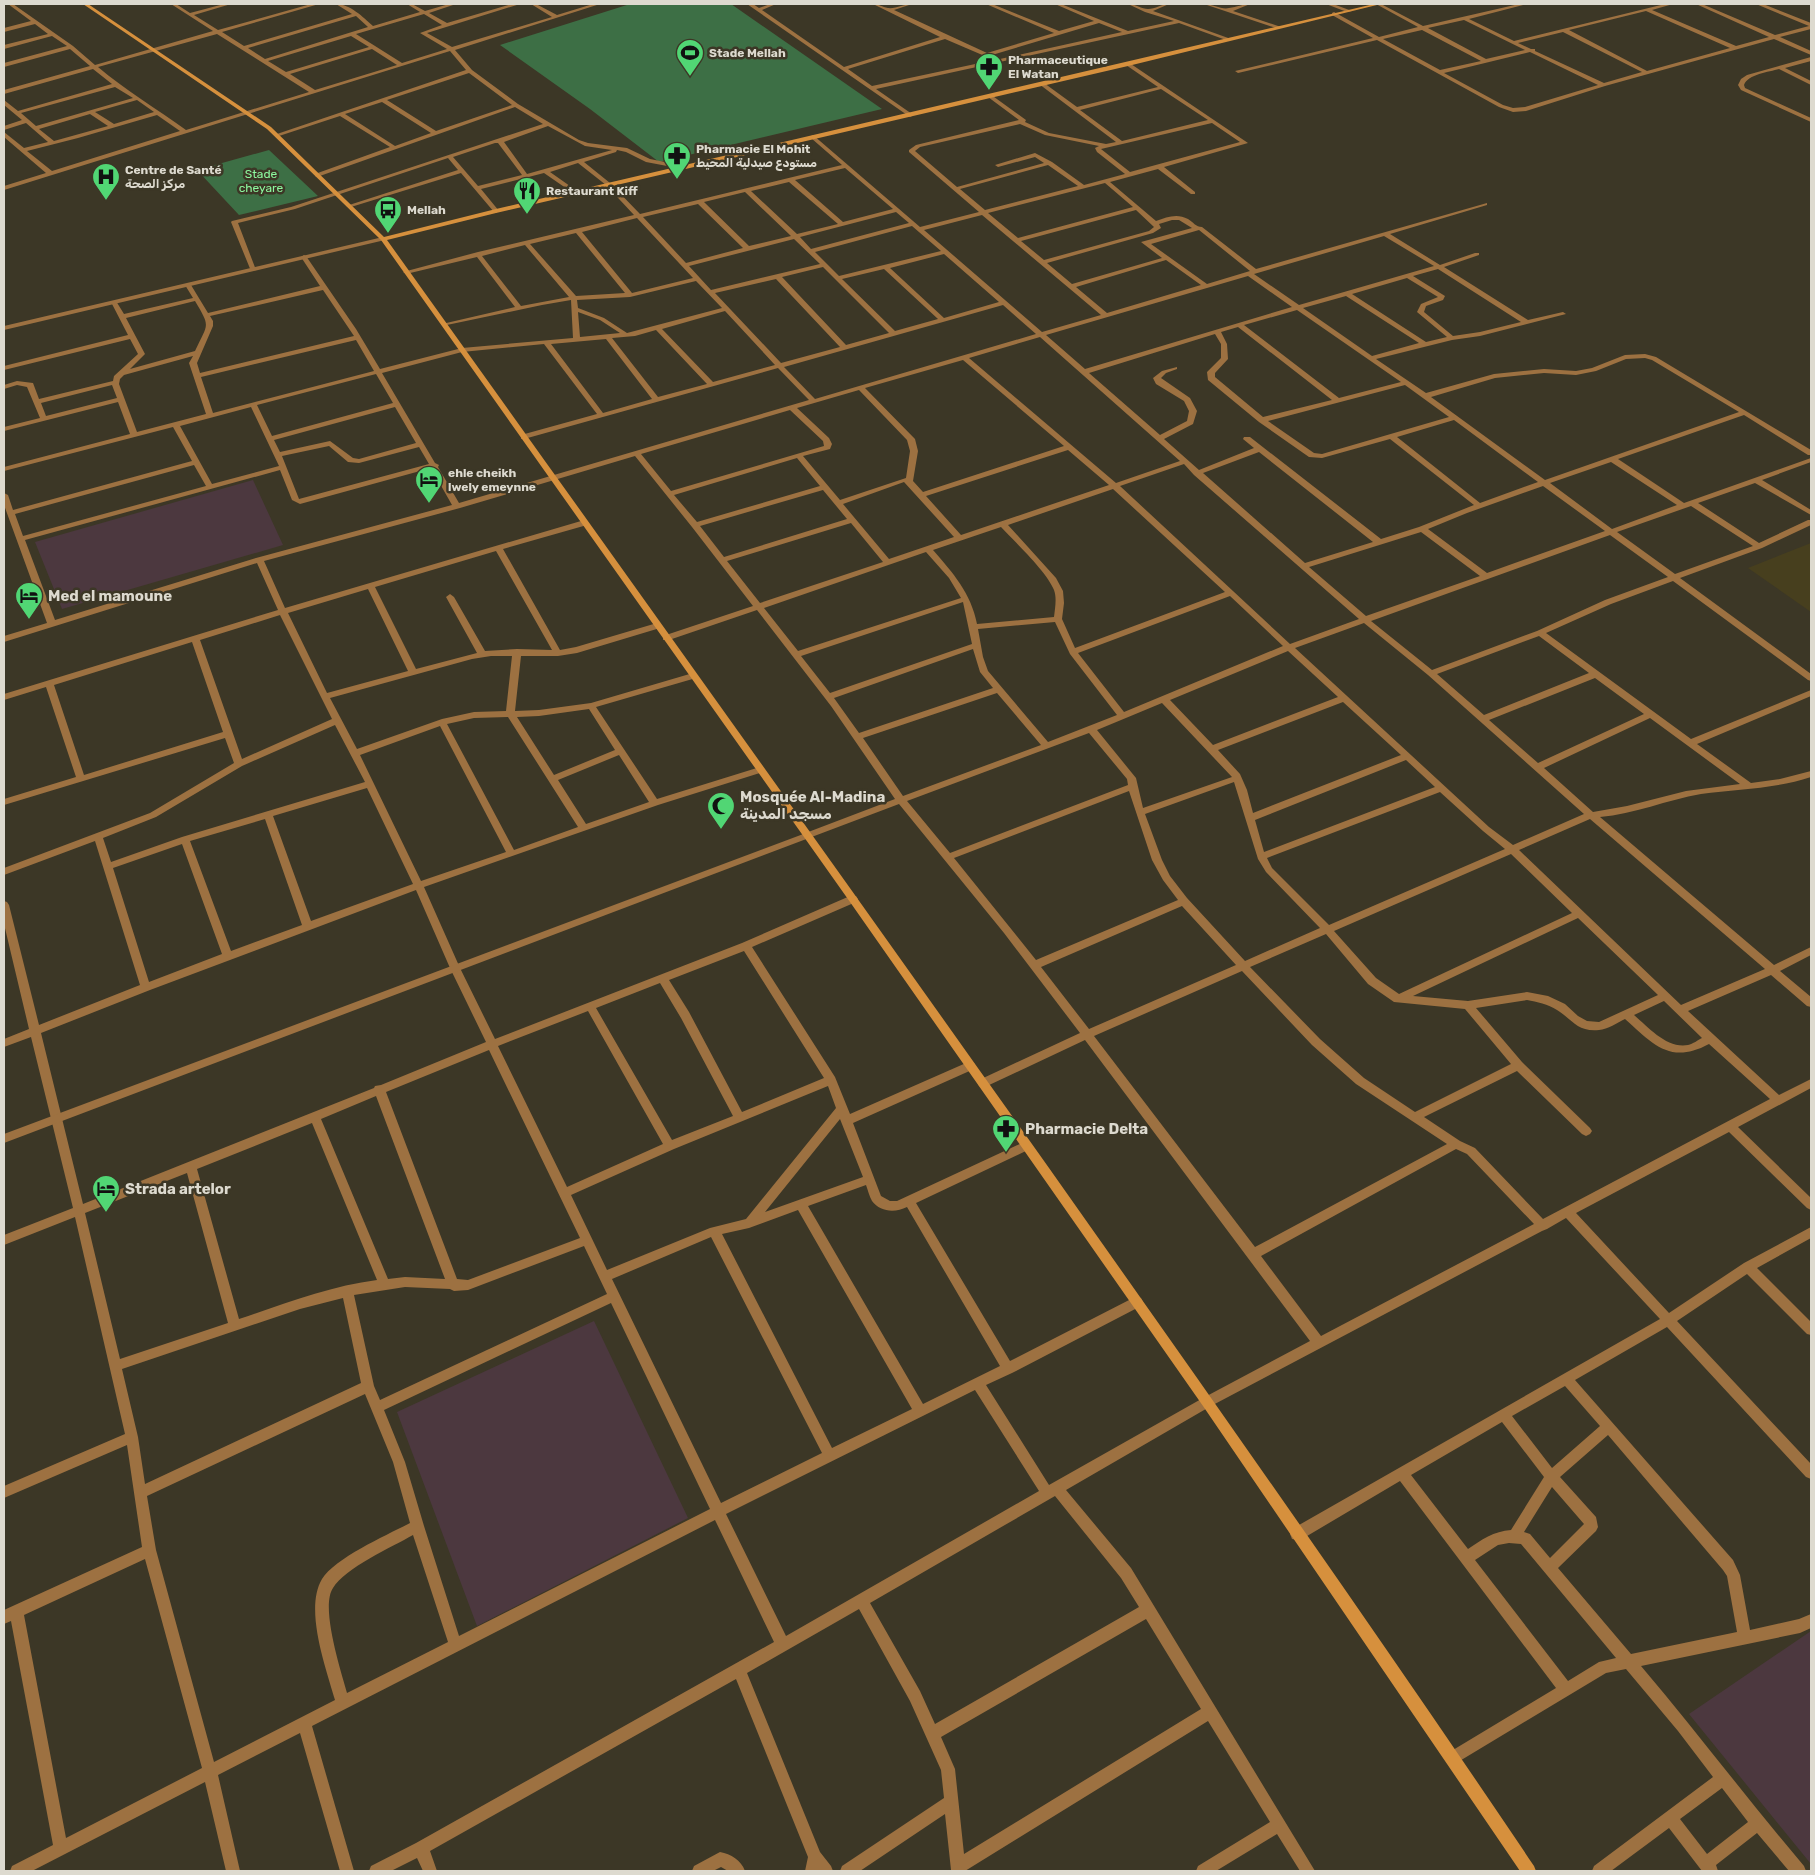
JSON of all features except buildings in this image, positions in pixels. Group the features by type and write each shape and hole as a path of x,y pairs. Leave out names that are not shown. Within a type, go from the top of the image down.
{"main road":[{"path":"85,4 248,112 277,135 383,239 806,836 853,899 1137,1302 1453,1758 1528,1871"},
{"path":"383,239 608,184 1128,64 1368,5 1379,4"}],"street":[{"path":"4,8 21,4"},
{"path":"173,4 314,92"},
{"path":"191,14 229,4"},
{"path":"4,92 316,4"},
{"path":"338,4 357,14 372,28"},
{"path":"409,4 446,25"},
{"path":"263,61 454,4"},
{"path":"517,4 423,33 451,49 470,71 516,105 587,145 627,150 648,161 684,167"},
{"path":"533,4 557,16"},
{"path":"4,188 598,4"},
{"path":"750,4 910,115"},
{"path":"758,10 774,4"},
{"path":"875,4 999,60"},
{"path":"888,10 910,4"},
{"path":"988,4 1058,33"},
{"path":"1057,4 1128,33"},
{"path":"1130,4 1228,39"},
{"path":"1147,11 1167,4"},
{"path":"1207,4 1278,27"},
{"path":"1227,11 1248,4"},
{"path":"1329,4 1349,11"},
{"path":"1379,4 1485,61"},
{"path":"1238,71 1525,4"},
{"path":"1515,42 1670,4"},
{"path":"1698,4 1811,53"},
{"path":"1759,4 1811,26"},
{"path":"12,5 71,47 116,85 138,98 185,132"},
{"path":"1647,10 1735,48"},
{"path":"243,48 357,14"},
{"path":"1334,14 1502,106 1513,110 1526,109 1603,85 1811,26"},
{"path":"1466,19 1603,85"},
{"path":"987,55 1099,21"},
{"path":"4,30 35,22"},
{"path":"871,88 1178,22"},
{"path":"1564,30 1647,73"},
{"path":"4,47 53,34"},
{"path":"352,34 401,65"},
{"path":"843,69 945,36"},
{"path":"4,65 71,47"},
{"path":"285,74 374,47"},
{"path":"1440,72 1533,50"},
{"path":"1811,59 1749,76 1743,80 1741,85 1743,89 1811,120"},
{"path":"810,250 982,213 1245,143 1128,64"},
{"path":"1779,67 1811,82"},
{"path":"277,135 470,71"},
{"path":"1042,84 1119,141"},
{"path":"16,113 116,85"},
{"path":"1076,109 1163,87"},
{"path":"990,96 1024,119 1022,123"},
{"path":"35,128 138,98"},
{"path":"382,100 437,134"},
{"path":"4,102 53,143"},
{"path":"317,174 437,134 516,105"},
{"path":"91,112 113,126"},
{"path":"24,150 157,113"},
{"path":"341,114 395,148"},
{"path":"4,128 26,121"},
{"path":"1130,175 1099,151 1098,148 1119,141 1213,121"},
{"path":"1104,145 1047,134 1022,123 913,148 911,152 1105,315"},
{"path":"253,270 234,222 293,208 548,124"},
{"path":"4,134 52,174"},
{"path":"813,137 1041,334 1365,620 1431,673 1592,815 1811,1003"},
{"path":"500,141 526,176"},
{"path":"4,146 15,143"},
{"path":"478,188 620,149"},
{"path":"998,165 1036,155 1083,187"},
{"path":"449,156 496,211"},
{"path":"579,161 608,184 814,401"},
{"path":"955,189 1050,164"},
{"path":"406,272 847,166"},
{"path":"1160,167 1193,193"},
{"path":"349,206 462,171"},
{"path":"545,171 575,192"},
{"path":"790,180 843,225"},
{"path":"1044,262 1158,228 1155,223 1106,181"},
{"path":"746,190 810,250 893,333"},
{"path":"699,201 747,248"},
{"path":"4,639 260,560 457,506 1485,204"},
{"path":"1016,240 1138,208"},
{"path":"684,265 898,210"},
{"path":"1155,223 1178,217 1184,218 1196,228 1203,230 1253,273 1299,308 1425,396 1811,678"},
{"path":"1147,243 1196,228"},
{"path":"577,230 630,295"},
{"path":"1386,234 1527,323"},
{"path":"1136,236 1206,286"},
{"path":"4,328 383,239"},
{"path":"526,243 574,298 577,339"},
{"path":"838,278 946,252"},
{"path":"478,254 518,307"},
{"path":"1084,372 1239,324 1439,267 1477,254"},
{"path":"304,258 358,337 435,465 457,506"},
{"path":"1072,286 1167,258"},
{"path":"710,292 825,265"},
{"path":"885,267 942,319"},
{"path":"777,276 844,347"},
{"path":"1408,276 1442,296 1441,299 1423,305 1420,312 1452,338"},
{"path":"444,324 518,307 574,298 630,295 698,279"},
{"path":"188,285 207,315 210,326 193,363 210,416"},
{"path":"207,315 325,287"},
{"path":"1348,294 1425,344"},
{"path":"122,317 196,299"},
{"path":"37,402 116,382 142,354 114,302"},
{"path":"524,437 1004,303"},
{"path":"4,469 462,350 626,335 658,329 726,309"},
{"path":"575,310 591,313 610,322 626,335"},
{"path":"1370,358 1564,314"},
{"path":"1239,324 1338,402"},
{"path":"658,329 711,384"},
{"path":"1217,331 1224,344 1225,359 1211,372 1211,378 1262,420 1312,455 1322,456 1454,418"},
{"path":"4,368 132,336"},
{"path":"607,336 656,400"},
{"path":"196,376 358,337"},
{"path":"546,342 600,415"},
{"path":"122,374 198,352"},
{"path":"964,356 1115,486 1486,829 1512,849 1710,1039 1778,1100"},
{"path":"1425,396 1494,376 1544,371 1576,372 1594,370 1625,357 1645,356 1654,358 1811,453"},
{"path":"1159,439 1190,422 1193,411 1187,400 1159,382 1157,378 1164,372 1175,368"},
{"path":"116,382 120,399 134,435"},
{"path":"4,387 17,383 30,385 44,418"},
{"path":"1262,420 1406,383"},
{"path":"860,388 911,439 914,451 909,481"},
{"path":"4,429 120,399"},
{"path":"253,404 284,467 296,500 300,502 435,465"},
{"path":"271,438 397,404"},
{"path":"668,494 827,447 828,444 792,408"},
{"path":"1303,566 1422,529 1480,506 1745,412"},
{"path":"175,424 210,487"},
{"path":"1391,436 1480,506"},
{"path":"1247,439 1379,542"},
{"path":"278,455 330,443 351,460 359,461 422,444"},
{"path":"921,495 1070,447"},
{"path":"1197,473 1259,449"},
{"path":"636,453 695,525 828,697 901,800 1035,965 1254,1254 1318,1342"},
{"path":"798,456 888,563"},
{"path":"1612,459 1759,546"},
{"path":"4,1139 1091,728 1289,647 1811,460"},
{"path":"11,513 196,462"},
{"path":"666,638 1184,462"},
{"path":"20,539 284,467"},
{"path":"838,503 898,480 909,481 959,538"},
{"path":"1756,480 1811,513"},
{"path":"695,525 825,487"},
{"path":"4,495 52,624"},
{"path":"721,560 852,520"},
{"path":"1431,673 1540,632 1608,602 1759,546 1811,522"},
{"path":"4,697 284,610 584,523"},
{"path":"1003,524 1052,578 1059,592 1058,619 1073,652 1122,716"},
{"path":"1422,529 1486,576"},
{"path":"498,548 558,654"},
{"path":"928,549 958,584 965,599 980,663 984,672 1046,745"},
{"path":"260,560 325,697 356,753 419,885 455,968 784,1645"},
{"path":"371,586 414,672"},
{"path":"1073,652 1231,593"},
{"path":"450,597 482,654"},
{"path":"795,655 965,599"},
{"path":"973,627 1058,619"},
{"path":"325,697 482,654 517,652 558,654 657,626"},
{"path":"1540,632 1749,786"},
{"path":"194,638 240,764"},
{"path":"828,697 976,645"},
{"path":"517,652 510,713 584,828"},
{"path":"1483,719 1596,674"},
{"path":"356,753 442,722 474,715 548,712 591,706 693,676"},
{"path":"50,684 80,779"},
{"path":"857,737 998,689"},
{"path":"1690,743 1811,693"},
{"path":"1212,748 1344,698"},
{"path":"1164,699 1212,748 1237,778 1261,857 1269,870 1327,929 1372,981 1398,999 1468,1005 1527,996 1544,999 1561,1007 1574,1019 1585,1025 1600,1026 1666,996"},
{"path":"591,706 655,802"},
{"path":"1538,768 1651,714"},
{"path":"4,872 153,815 240,764 338,720"},
{"path":"442,722 512,854"},
{"path":"1091,728 1131,778 1140,812 1157,860 1166,878 1243,966 1316,1042 1360,1081 1456,1144 1471,1151 1543,1226"},
{"path":"4,802 228,734"},
{"path":"552,778 621,751"},
{"path":"1250,818 1407,756"},
{"path":"4,1043 146,987 419,885 512,854 655,802 760,770"},
{"path":"982,1083 1087,1034 1592,815 1613,813 1687,794 1800,779 1811,774"},
{"path":"1140,812 1237,778"},
{"path":"109,866 185,839 370,784"},
{"path":"948,857 1134,786"},
{"path":"1261,857 1442,788"},
{"path":"268,814 308,927"},
{"path":"98,837 109,866 146,987"},
{"path":"185,839 228,956"},
{"path":"4,1240 315,1117 492,1044 746,946 853,899"},
{"path":"1035,965 1184,900"},
{"path":"4,905 79,1210 132,1437 149,1550 210,1772 233,1871"},
{"path":"1398,999 1580,913"},
{"path":"746,946 830,1080 877,1199 888,1206 898,1206 1026,1146"},
{"path":"1680,1010 1773,970 1811,951"},
{"path":"662,978 685,1015 740,1117"},
{"path":"1468,1005 1518,1064 1586,1130"},
{"path":"590,1006 670,1146"},
{"path":"1626,1014 1660,1043 1675,1049 1689,1049 1710,1039"},
{"path":"1415,1117 1518,1064"},
{"path":"846,1121 970,1066"},
{"path":"564,1193 670,1146 830,1080"},
{"path":"376,1871 421,1848 784,1645 1207,1402 1318,1342 1543,1226 1811,1082"},
{"path":"379,1089 454,1286"},
{"path":"749,1223 842,1109"},
{"path":"315,1117 385,1285"},
{"path":"1730,1126 1811,1205"},
{"path":"1254,1254 1456,1144"},
{"path":"192,1166 235,1326"},
{"path":"604,1277 714,1231 749,1223 869,1179"},
{"path":"909,1201 1008,1369"},
{"path":"801,1204 921,1412"},
{"path":"1568,1212 1811,1473"},
{"path":"714,1231 830,1456"},
{"path":"1297,1534 1668,1320 1748,1267 1811,1232"},
{"path":"115,1366 300,1304 347,1291 405,1282 454,1286 468,1285 587,1240"},
{"path":"1748,1267 1811,1330"},
{"path":"347,1291 368,1386 399,1462 417,1526 456,1646"},
{"path":"377,1407 614,1296"},
{"path":"17,1871 718,1511 921,1412 977,1382 1008,1369 1137,1302"},
{"path":"1566,1378 1728,1565 1733,1575 1745,1637"},
{"path":"977,1382 1052,1491 1126,1573 1209,1712 1308,1871"},
{"path":"140,1493 368,1386"},
{"path":"1503,1414 1551,1477 1591,1521 1591,1527 1549,1568"},
{"path":"1515,1535 1551,1477 1608,1426"},
{"path":"4,1492 132,1437"},
{"path":"1402,1473 1566,1690"},
{"path":"343,1704 321,1613 322,1596 327,1584 340,1570 417,1526"},
{"path":"1466,1558 1503,1536 1515,1535 1526,1539 1683,1726 1758,1823 1799,1871"},
{"path":"61,1848 10,1614 149,1550"},
{"path":"861,1600 915,1696 948,1769 958,1869 1209,1712"},
{"path":"932,1734 1148,1610"},
{"path":"1453,1758 1604,1667 1800,1626 1811,1621"},
{"path":"739,1670 813,1864 826,1871"},
{"path":"304,1723 347,1871"},
{"path":"1599,1871 1723,1778"},
{"path":"846,1871 951,1802"},
{"path":"1670,1818 1708,1868 1758,1823"},
{"path":"1203,1871 1279,1825"},
{"path":"421,1848 430,1871"},
{"path":"699,1871 720,1859 728,1861 738,1871"}],"shaded area":[{"path":"253,480 283,545 62,609 35,542"},
{"path":"594,1321 688,1518 477,1626 397,1412"},
{"path":"1811,1631 1811,1864 1689,1714"}],"green space":[{"name":"Stade Mellah","path":"630,4 731,4 882,109 659,162 590,109 500,45"},
{"name":"Stade cheyare","path":"269,150 318,196 239,215 197,170"}],"sand":[{"path":"1811,543 1811,612 1748,568"}],"place":[{"name":"Stade Mellah","path":"690,77"},
{"name":"Pharmaceutique El Watan","path":"989,91"},
{"name":"Pharmacie El Mohit مستودع صيدلية المحيط","path":"677,180"},
{"name":"Centre de Santé مركز الصحة","path":"106,201"},
{"name":"Restaurant Kiff","path":"527,215"},
{"name":"Mellah","path":"388,234"},
{"name":"ehle cheikh lwely emeynne","path":"429,504"},
{"name":"Med el mamoune","path":"29,620"},
{"name":"Mosquée Al-Madina مسجد المدينة","path":"721,830"},
{"name":"Pharmacie Delta","path":"1006,1153"},
{"name":"Strada artelor","path":"106,1213"}]}
